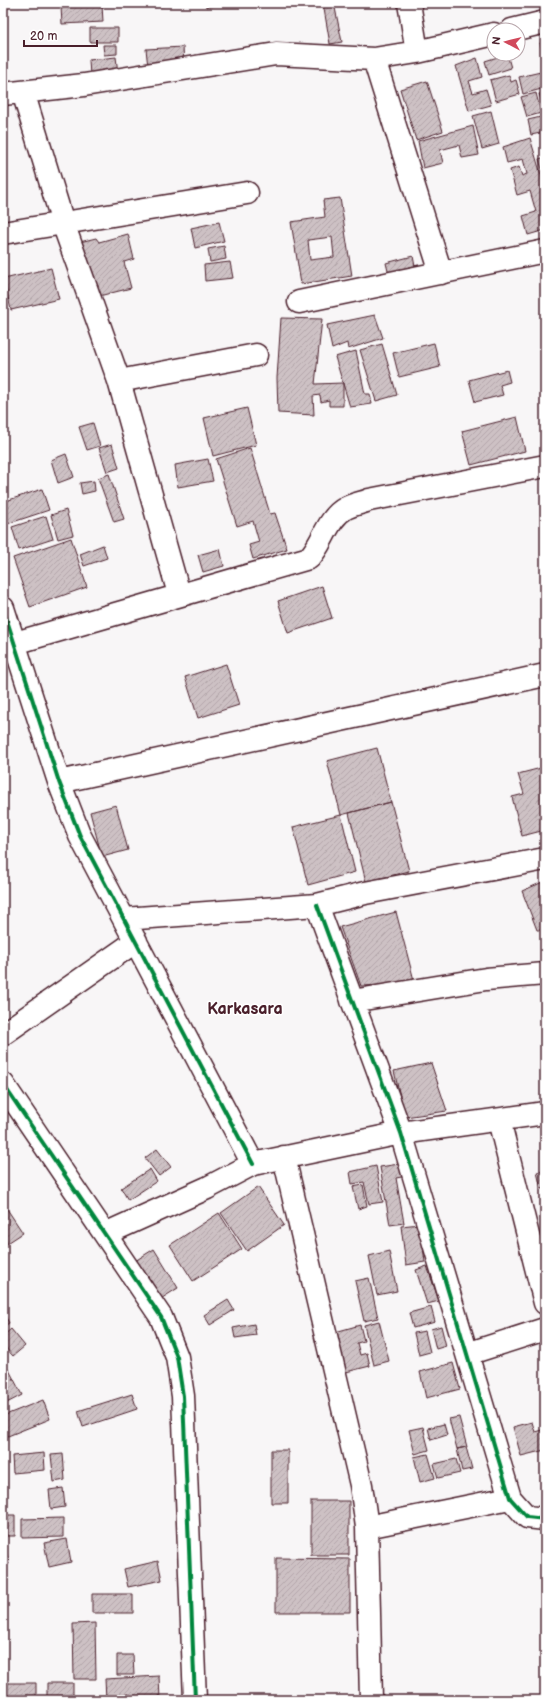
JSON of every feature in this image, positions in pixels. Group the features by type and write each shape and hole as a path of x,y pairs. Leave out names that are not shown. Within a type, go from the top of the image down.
{"street":[{"path":"409,3 417,52"},
{"path":"526,27 545,22"},
{"path":"179,594 119,381 63,223 13,93 84,85 276,54 374,59 417,52 486,36"},
{"path":"374,59 441,273"},
{"path":"3,233 247,193"},
{"path":"299,302 545,252"},
{"path":"119,381 256,355"},
{"path":"15,643 179,594 309,558 315,552 328,528 345,509 369,500 545,466"},
{"path":"3,608 59,782 80,836 253,1164"},
{"path":"59,782 545,675"},
{"path":"124,919 317,905 365,893 545,859"},
{"path":"317,905 401,1133 510,1498 527,1517 545,1519"},
{"path":"3,1034 136,941"},
{"path":"352,1001 486,979 545,974"},
{"path":"3,1084 161,1317 177,1357 184,1396 195,1700"},
{"path":"105,1234 207,1188 253,1164 401,1133 545,1113"},
{"path":"499,1120 545,1303"},
{"path":"284,1157 361,1485 367,1527 371,1700"},
{"path":"467,1354 545,1329"},
{"path":"367,1527 510,1498"}],"building":[{"path":"155,3 183,3 155,7"},
{"path":"205,3 215,3 216,5 206,7"},
{"path":"323,3 334,3 342,42 330,44"},
{"path":"102,5 103,22 62,24 61,7"},
{"path":"90,28 118,28 118,42 90,42"},
{"path":"545,41 545,59 540,43"},
{"path":"103,45 117,45 117,54 104,55"},
{"path":"183,47 184,65 148,67 146,49"},
{"path":"116,57 118,73 90,76 89,60"},
{"path":"477,58 482,77 469,81 473,93 486,89 491,105 469,111 456,66"},
{"path":"485,61 509,62 511,68 489,75"},
{"path":"545,71 545,88 523,94 519,77"},
{"path":"509,75 511,82 516,80 520,94 496,101 490,80"},
{"path":"427,81 443,131 416,140 400,89"},
{"path":"545,92 545,112 539,94"},
{"path":"536,93 541,113 527,117 521,97"},
{"path":"491,111 499,144 482,149 473,116"},
{"path":"545,116 545,132 531,135 528,120"},
{"path":"473,126 479,155 462,158 459,145 440,150 443,163 423,168 418,141"},
{"path":"530,138 545,188 545,230 528,235 523,216 536,212 530,191 517,195 510,170 519,167 522,176 527,174 523,159 507,163 503,147"},
{"path":"545,157 545,172 543,173 539,159"},
{"path":"340,198 352,276 301,284 291,222 325,217 323,200","holes":["332,237 334,257 310,260 308,240"]},
{"path":"219,222 224,241 195,248 191,228"},
{"path":"128,234 134,259 124,262 131,288 95,297 76,243 96,238 99,242"},
{"path":"224,246 226,259 210,262 208,249"},
{"path":"413,256 416,272 390,279 386,263"},
{"path":"230,262 233,278 205,281 204,265"},
{"path":"51,268 59,299 11,310 4,279"},
{"path":"375,315 383,338 348,349 347,343 332,349 327,325"},
{"path":"281,318 322,319 315,384 343,383 343,406 329,406 329,400 321,402 320,395 313,396 314,415 278,413 277,378"},
{"path":"434,343 440,367 399,377 393,353"},
{"path":"382,344 397,395 376,401 360,350"},
{"path":"356,351 365,394 370,394 372,404 350,407 335,357"},
{"path":"507,370 510,382 500,385 503,395 475,402 469,380"},
{"path":"247,408 256,445 213,456 204,418"},
{"path":"517,417 525,451 471,465 462,431"},
{"path":"93,423 100,446 87,450 79,427"},
{"path":"112,444 119,468 107,472 99,448"},
{"path":"250,448 270,514 275,513 287,549 253,559 249,545 259,542 253,521 237,526 216,459"},
{"path":"66,454 74,477 58,483 51,460"},
{"path":"208,459 213,481 178,487 175,465"},
{"path":"109,474 124,519 114,522 98,478"},
{"path":"94,481 95,491 82,494 80,483"},
{"path":"42,489 49,510 7,524 3,512 3,502"},
{"path":"66,510 73,535 58,539 51,515"},
{"path":"46,516 53,539 19,550 12,527"},
{"path":"71,538 87,587 30,607 13,558"},
{"path":"103,545 107,558 84,566 80,554"},
{"path":"220,549 224,566 203,572 198,555"},
{"path":"322,586 332,618 288,633 278,601"},
{"path":"226,664 239,705 198,718 185,677"},
{"path":"377,748 391,802 341,815 327,761"},
{"path":"545,767 545,830 522,836 512,797 524,794 518,774"},
{"path":"391,802 409,871 366,882 349,813"},
{"path":"116,805 128,850 102,857 90,812"},
{"path":"341,815 355,872 308,885 293,827"},
{"path":"545,881 545,930 537,930 522,891"},
{"path":"396,912 415,984 361,986 340,927"},
{"path":"431,1063 447,1111 405,1117 394,1071"},
{"path":"157,1149 171,1167 159,1176 145,1158"},
{"path":"405,1163 407,1176 396,1178 404,1223 390,1225 380,1167"},
{"path":"376,1166 383,1202 369,1204 364,1182 352,1184 350,1172"},
{"path":"150,1169 157,1181 128,1200 121,1188"},
{"path":"545,1170 545,1188 541,1189 537,1172"},
{"path":"363,1185 367,1206 358,1209 353,1187"},
{"path":"258,1187 284,1225 247,1251 221,1213"},
{"path":"3,1203 23,1233 3,1246"},
{"path":"219,1213 242,1249 193,1281 170,1245"},
{"path":"420,1224 425,1262 406,1265 401,1226"},
{"path":"154,1249 178,1288 159,1300 135,1261"},
{"path":"389,1251 397,1291 377,1295 369,1256"},
{"path":"427,1266 439,1301 427,1304 416,1270"},
{"path":"369,1278 378,1318 364,1321 355,1281"},
{"path":"228,1300 234,1310 210,1325 204,1315"},
{"path":"431,1307 435,1322 413,1328 409,1313"},
{"path":"3,1312 9,1323 3,1327"},
{"path":"379,1321 389,1361 374,1365 364,1325"},
{"path":"254,1324 256,1335 235,1338 233,1328"},
{"path":"360,1325 364,1341 357,1343 360,1355 367,1353 370,1366 338,1374 328,1334"},
{"path":"441,1326 446,1346 436,1349 431,1329"},
{"path":"11,1329 25,1346 13,1356 3,1345 3,1336"},
{"path":"425,1331 430,1352 419,1355 414,1333"},
{"path":"453,1363 460,1389 426,1398 420,1372"},
{"path":"8,1368 22,1395 3,1405 3,1370"},
{"path":"132,1394 137,1409 83,1427 78,1411"},
{"path":"43,1400 50,1419 3,1438 3,1416"},
{"path":"459,1417 467,1447 457,1449 449,1419"},
{"path":"532,1422 535,1432 545,1429 545,1450 521,1456 513,1427"},
{"path":"444,1424 447,1435 431,1440 428,1428"},
{"path":"423,1427 429,1450 415,1454 409,1430"},
{"path":"466,1447 472,1469 462,1471 457,1449"},
{"path":"271,1450 288,1450 288,1503 271,1503"},
{"path":"44,1453 45,1470 13,1473 12,1456"},
{"path":"63,1454 65,1480 54,1482 51,1455"},
{"path":"428,1454 435,1478 420,1482 414,1457"},
{"path":"456,1459 460,1473 438,1478 434,1464"},
{"path":"3,1460 6,1484 3,1484"},
{"path":"63,1488 65,1507 51,1509 49,1490"},
{"path":"311,1501 349,1501 349,1555 311,1555"},
{"path":"3,1515 15,1515 15,1536 3,1536"},
{"path":"63,1518 63,1537 22,1538 22,1519"},
{"path":"67,1539 71,1562 49,1567 44,1543"},
{"path":"3,1540 9,1564 3,1566"},
{"path":"276,1558 350,1559 350,1612 276,1612"},
{"path":"158,1561 162,1580 128,1587 124,1569"},
{"path":"92,1594 133,1594 133,1613 92,1613"},
{"path":"95,1623 96,1679 74,1679 73,1624"},
{"path":"117,1655 133,1655 134,1675 117,1675"},
{"path":"159,1676 160,1700 130,1700 129,1694 120,1695 121,1700 106,1700 105,1679"},
{"path":"3,1683 36,1683 36,1700 3,1700"},
{"path":"47,1683 73,1683 73,1700 47,1700"}],"cycle path":[{"path":"3,608 59,782 80,836 253,1164"},
{"path":"317,905 401,1133 510,1498 527,1517 545,1519"},
{"path":"3,1084 161,1317 177,1357 183,1396 195,1700"}],"district":[{"name":"Karkasara","path":"245,1008"}]}
